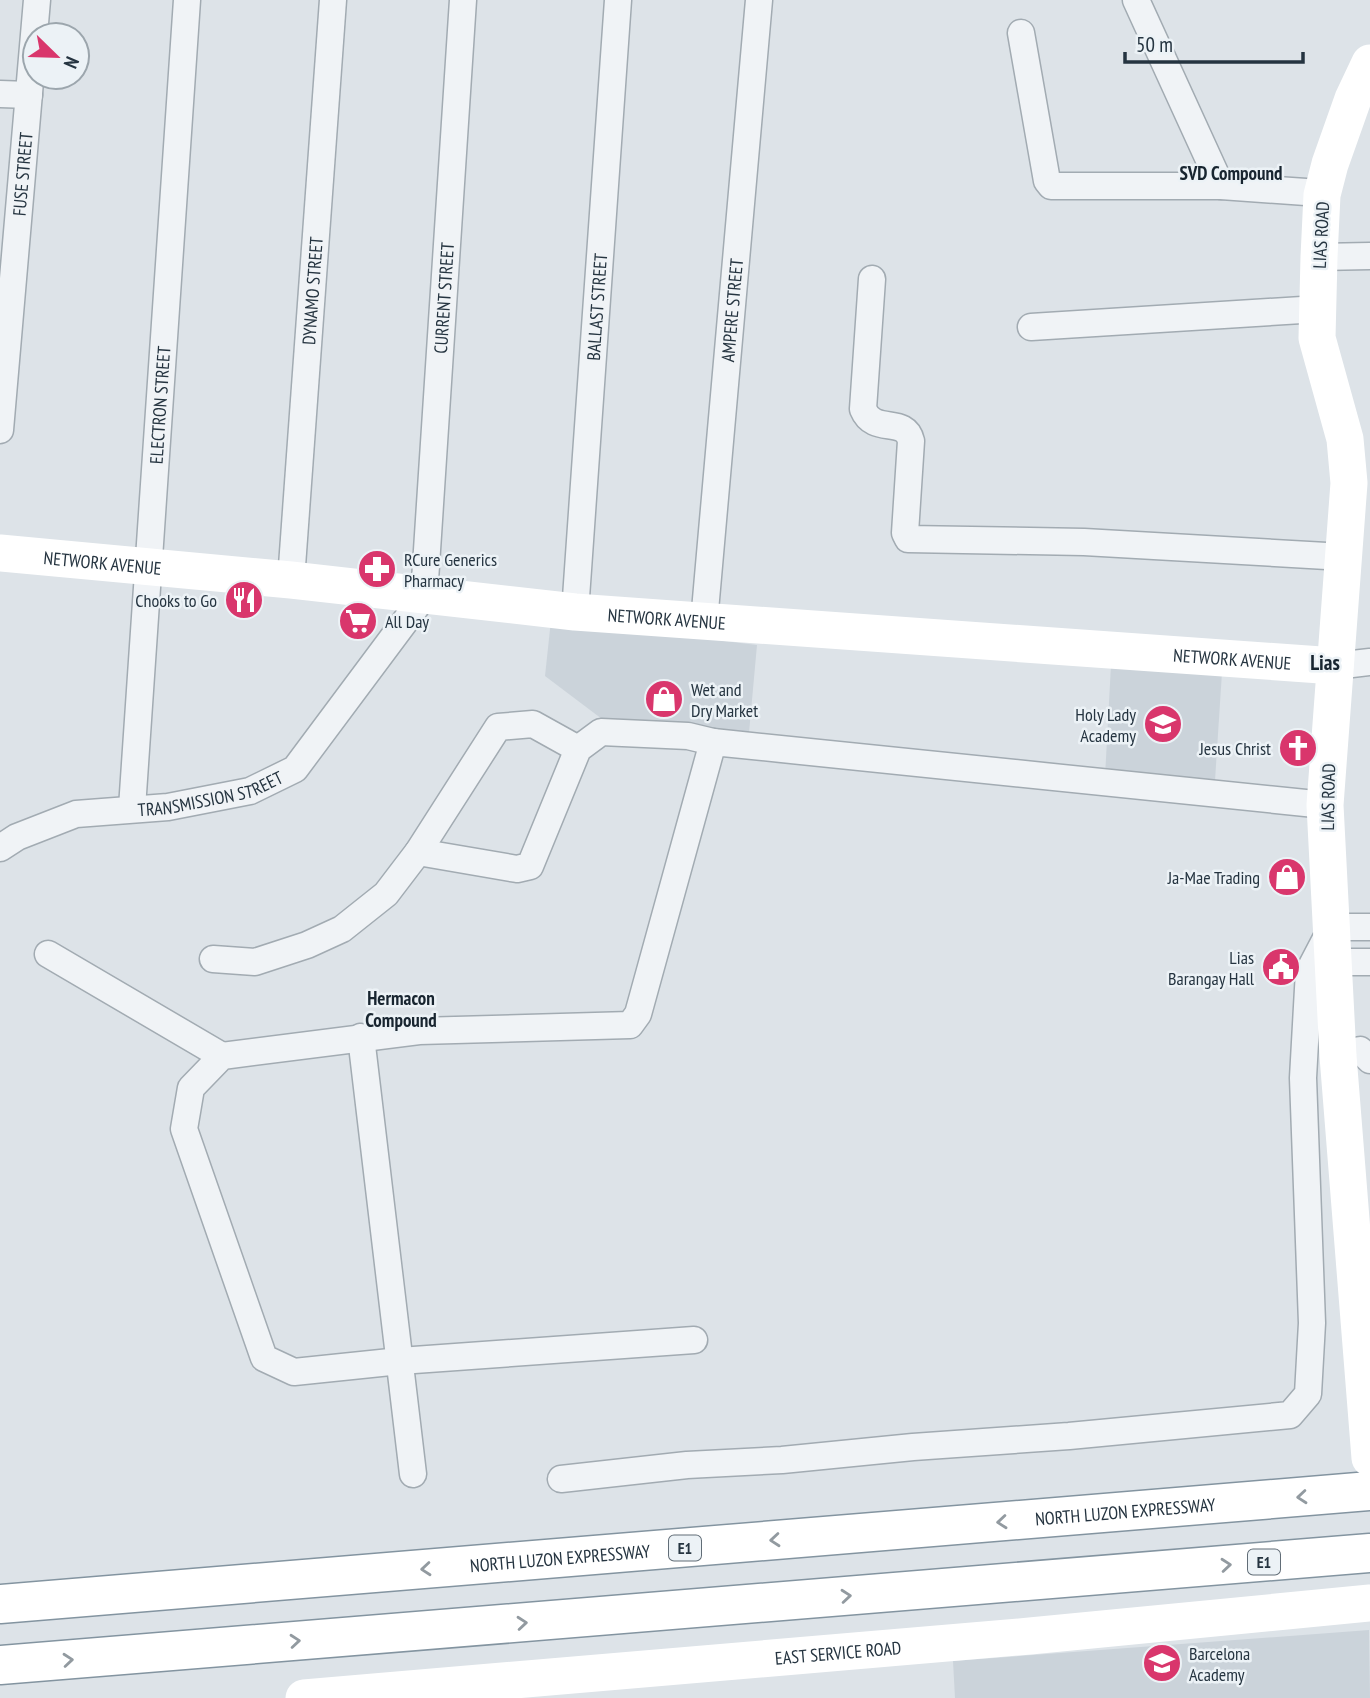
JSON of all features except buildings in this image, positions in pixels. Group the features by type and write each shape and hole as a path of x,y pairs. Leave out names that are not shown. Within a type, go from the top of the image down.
{"highway":[{"name":"NORTH LUZON EXPRESSWAY","path":"0,1604 1370,1491"},
{"name":"E1","path":"0,1665 1370,1553"}],"main road":[{"name":"LIAS ROAD","path":"1370,63 1353,99 1322,195 1317,338 1345,439 1349,483 1344,557 1352,664 1325,806 1332,945 1354,1058 1366,1415 1370,1458"},
{"name":"NETWORK AVENUE","path":"0,553 291,580 575,612 1352,664"},
{"name":"EAST SERVICE ROAD","path":"304,1698 1030,1636 1370,1603"}],"street":[{"name":"FUSE STREET","path":"0,430 37,0"},
{"name":"ELECTRON STREET","path":"132,808 187,0"},
{"name":"DYNAMO STREET","path":"291,580 333,0"},
{"name":"CURRENT STREET","path":"424,596 463,0"},
{"name":"BALLAST STREET","path":"575,612 618,0"},
{"name":"AMPERE STREET","path":"704,622 759,0"},
{"path":"1136,0 1221,186"},
{"path":"1021,33 1047,181 1051,186 1221,186 1322,195"},
{"path":"0,94 29,95"},
{"path":"1319,257 1370,256"},
{"path":"872,279 863,409 867,419 878,424 902,427 909,433 911,441 905,533 908,539 1084,542 1344,557"},
{"path":"1031,327 1318,309"},
{"name":"TRANSMISSION STREET","path":"0,848 17,837 76,814 168,807 250,791 295,769 424,596"},
{"path":"213,959 255,962 307,945 342,929 386,894 418,852 498,727 533,724 578,749"},
{"path":"418,852 517,869 530,866 578,749 601,732 688,736 713,742 1325,806"},
{"path":"694,1340 400,1361 294,1372 264,1358 184,1129 191,1088 222,1056 419,1031 630,1025 638,1014 713,742"},
{"path":"561,1479 687,1465 782,1460 1290,1415 1308,1394 1312,1323 1303,1078 1308,971 1332,945 1370,927"},
{"path":"1332,945 1370,962"},
{"path":"48,954 222,1056"},
{"path":"361,1037 413,1474"}],"shaded area":[{"name":"Wet and Dry Market","path":"551,620 757,645 749,733 606,722 545,676"},
{"name":"Holy Lady Academy","path":"1111,665 1222,672 1215,781 1105,777"},
{"name":"Barcelona Academy","path":"1369,1630 1370,1698 955,1698 953,1661"}],"place":[{"name":"RCure Generics Pharmacy","path":"377,569"},
{"name":"Chooks to Go","path":"244,600"},
{"name":"All Day","path":"358,621"},
{"name":"Wet and Dry Market","path":"664,699"},
{"name":"Holy Lady Academy","path":"1163,724"},
{"name":"Jesus Christ","path":"1298,748"},
{"name":"Ja-Mae Trading","path":"1287,877"},
{"name":"Lias Barangay Hall","path":"1281,967"},
{"name":"Barcelona Academy","path":"1162,1663"}],"district":[{"name":"SVD Compound","path":"1231,173"},
{"name":"Lias","path":"1325,662"},
{"name":"Hermacon Compound","path":"401,1009"}]}
